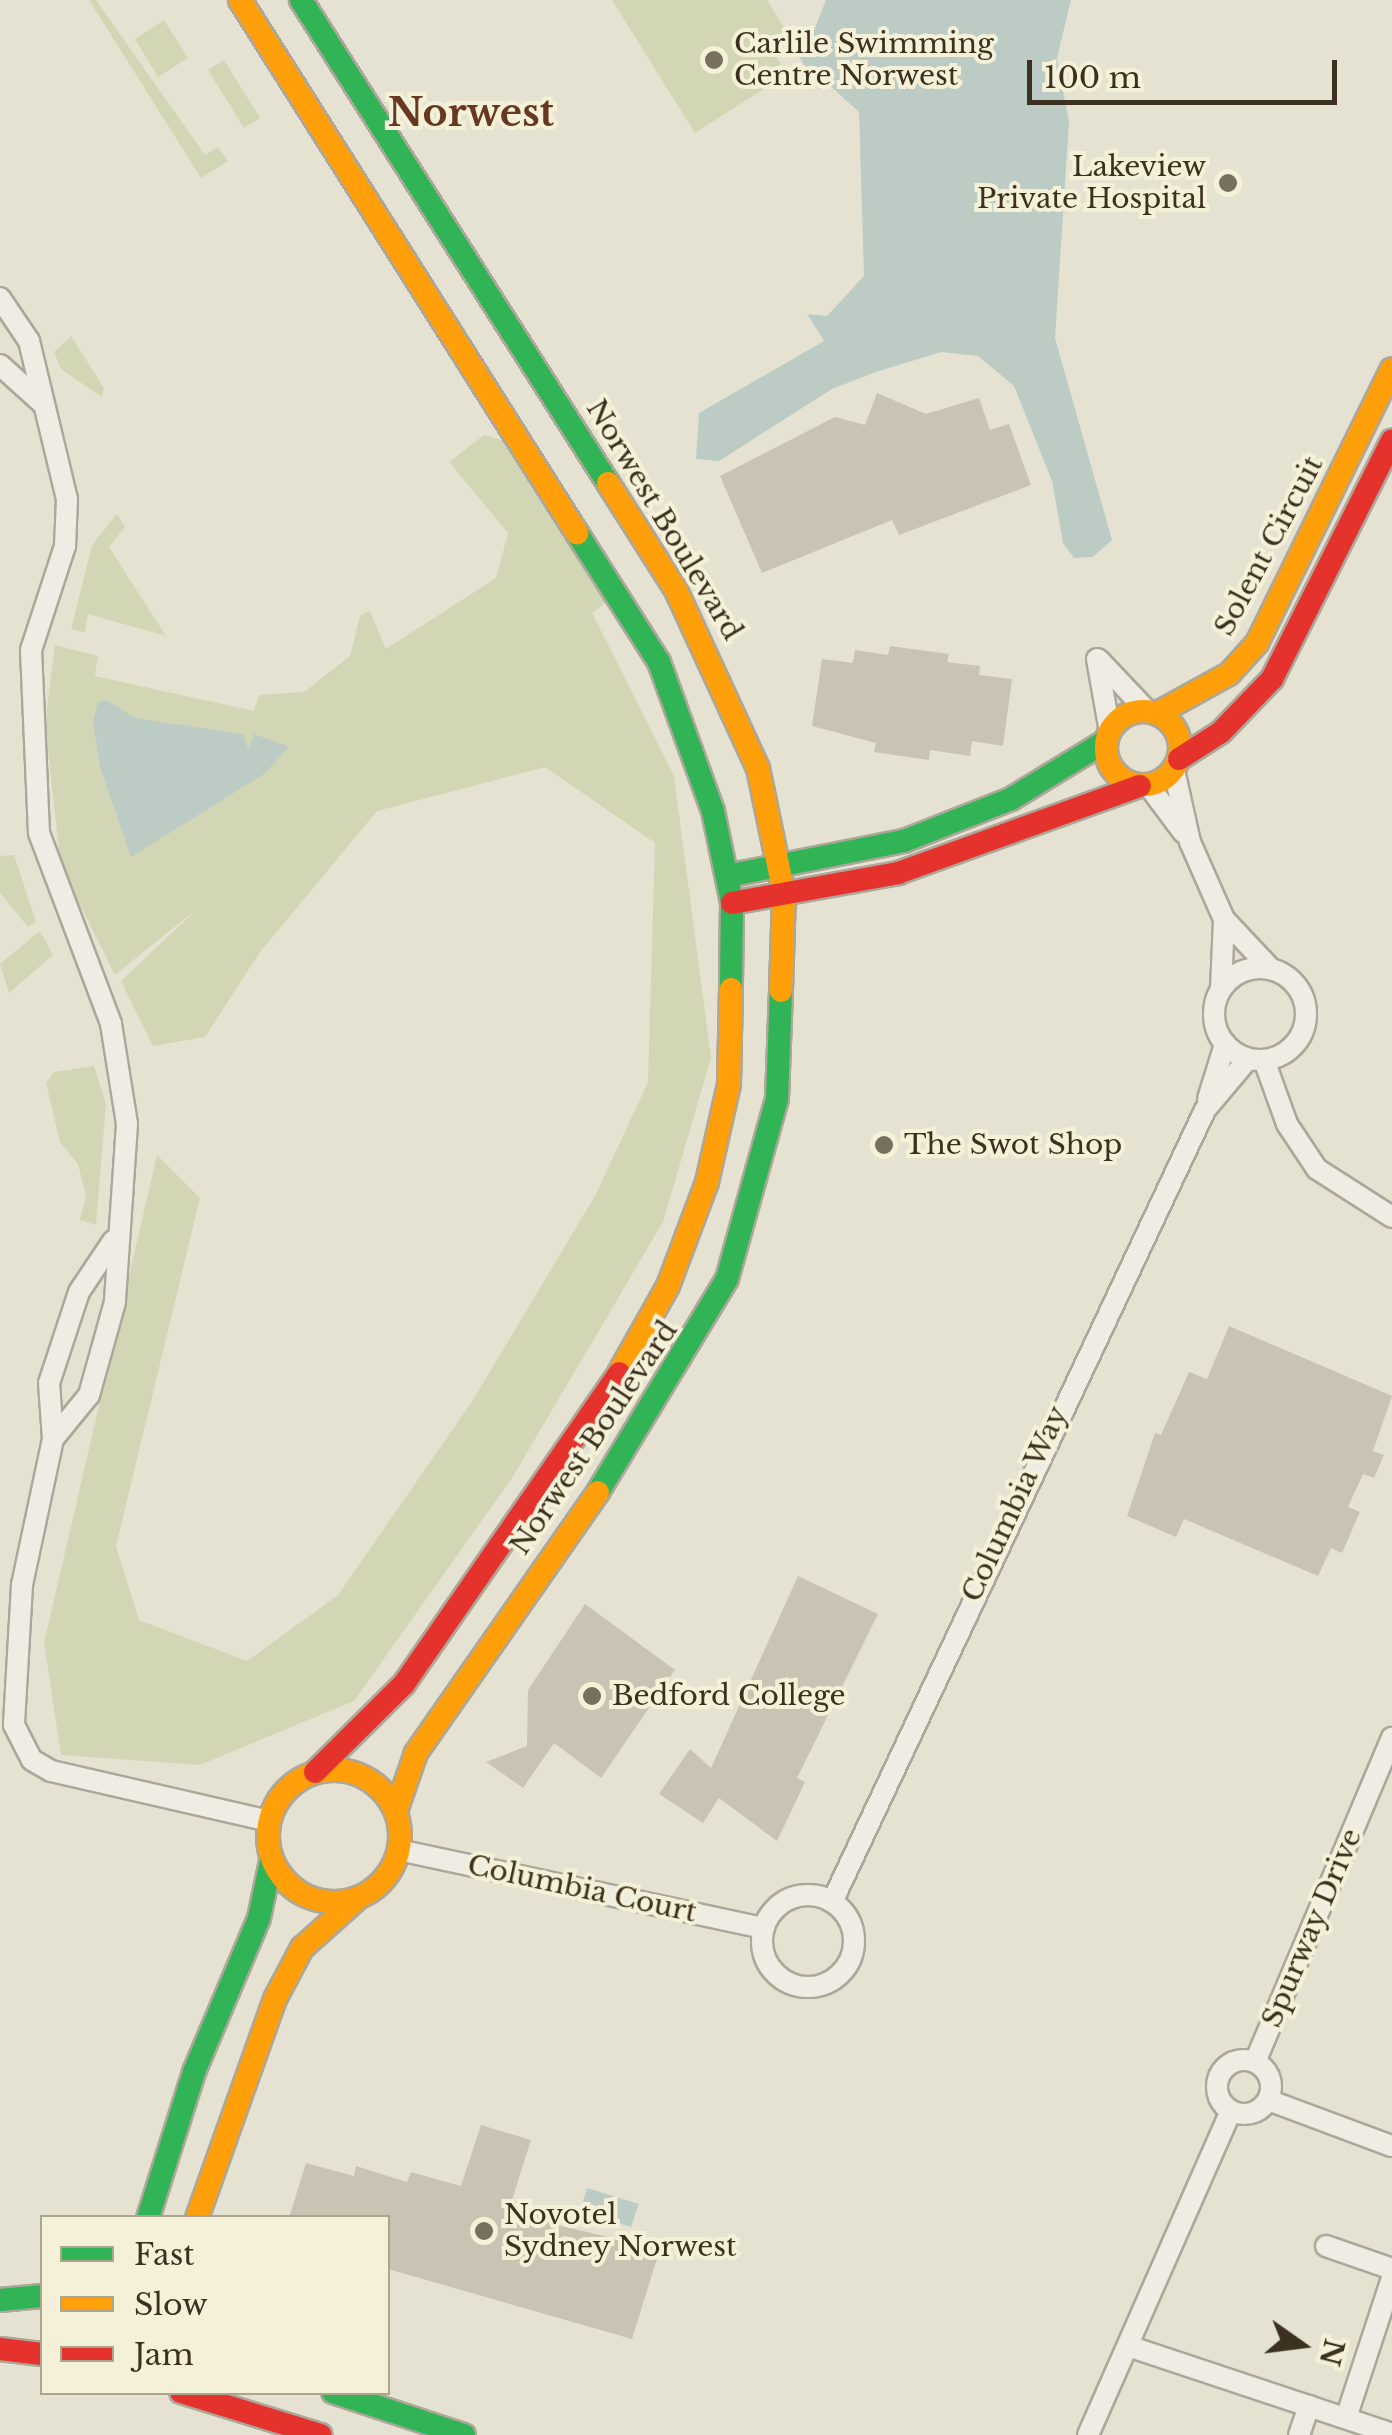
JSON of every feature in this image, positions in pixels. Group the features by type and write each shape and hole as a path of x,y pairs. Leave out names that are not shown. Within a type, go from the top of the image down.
{"main road":[{"name":"Norwest Boulevard","path":"240,0 659,662 695,752 732,903 729,1084 707,1182 668,1286 603,1401 404,1684 316,1772"},
{"name":"Norwest Boulevard","path":"302,0 676,590 758,768 784,894 777,1098 727,1279 646,1423 431,1729 396,1810"},
{"name":"Solent Circuit","path":"1153,712 1229,674 1256,643 1392,369"},
{"path":"732,903 930,864 1144,785 1177,765 1221,732 1272,678 1392,440"},
{"path":"727,876 780,867 946,826 1050,779 1108,736 1132,712 1153,712 1178,732 1177,765"},
{"path":"1108,736 1110,766 1144,785"},
{"path":"141,2215 259,1918 272,1861 270,1821 284,1793 316,1772 368,1778 396,1810 399,1850 377,1887 358,1898 302,1948 275,1999 198,2215"},
{"path":"272,1861 306,1896 358,1898"},
{"path":"149,2215 162,2163"},
{"path":"207,2215 210,2178"},
{"path":"0,2300 40,2296"},
{"path":"0,2312 40,2314"},
{"path":"0,2349 40,2354"},
{"path":"191,2395 320,2435"},
{"path":"342,2395 464,2435"}],"street":[{"path":"0,298 28,342 45,405 67,524 32,650 35,804 45,862 95,974 122,1069 126,1178 114,1239 115,1302 89,1395 53,1438"},
{"path":"0,365 45,405"},
{"path":"1108,736 1097,659 1153,712"},
{"path":"1177,765 1190,842 1224,919 1270,968 1294,982 1306,1019 1292,1047 1256,1059"},
{"path":"1144,785 1190,842"},
{"path":"1224,919 1221,988 1214,1017 1225,1044 1256,1059 1287,1124 1317,1169 1392,1217"},
{"path":"1221,988 1242,970 1270,968"},
{"name":"Columbia Way","path":"832,1902 1206,1110 1225,1044"},
{"name":"Columbia Way","path":"1206,1110 1256,1059"},
{"path":"114,1239 80,1292 49,1383 53,1438 20,1602 12,1700 20,1745 32,1760 76,1780 270,1821"},
{"name":"Spurway Drive","path":"1255,2062 1392,1738"},
{"name":"Columbia Court","path":"399,1850 764,1928"},
{"path":"791,1898 832,1902 854,1941 845,1968 827,1983 800,1986 780,1978 765,1957 764,1928 791,1898"},
{"path":"1255,2062 1268,2074 1268,2100 1256,2111 1231,2111 1219,2097 1218,2079 1229,2064 1255,2062"},
{"path":"1268,2100 1392,2146"},
{"path":"1088,2435 1231,2111"},
{"path":"1326,2246 1392,2269"},
{"path":"1346,2418 1392,2278"},
{"path":"1128,2346 1392,2434"},
{"path":"1299,2435 1309,2406"}],"green space":[{"path":"89,0 96,0 205,155 218,147 228,161 201,178"},
{"name":"Carlile Swimming Centre Norwest","path":"612,0 767,0 788,34 770,46 787,74 695,133"},
{"path":"164,20 188,58 158,77 135,39"},
{"path":"224,60 260,118 244,128 208,70"},
{"path":"71,336 104,388 102,397 61,369 54,352"},
{"path":"484,435 506,441 609,600 592,613 674,776 711,1058 663,1222 512,1478 354,1701 200,1765 61,1755 44,1643 157,1155 200,1198 116,1546 139,1620 247,1661 338,1595 473,1400 596,1194 648,1082 655,843 545,767 377,811 260,952 205,1037 153,1046 121,981 198,908 115,975 61,867 45,725 55,645 98,656 95,676 254,711 259,695 304,692 350,656 360,616 370,611 386,649 496,578 508,533 449,462"},
{"path":"117,514 125,527 109,547 166,636 88,614 85,632 71,629 92,545"},
{"path":"14,855 36,922 28,927 0,893 0,856"},
{"path":"40,931 53,955 9,993 0,964"},
{"path":"94,1066 106,1104 96,1225 80,1220 86,1196 78,1164 60,1142 46,1083 54,1072"}],"shaded area":[{"path":"826,0 1071,0 1057,58 1069,122 1055,338 1112,540 1093,557 1074,558 1063,543 1052,481 1014,386 978,356 941,352 876,372 832,389 719,461 696,459 699,413 824,341 807,314 827,316 864,276 859,112 828,84 819,89 797,53 809,43"},
{"path":"107,700 135,718 243,734 248,749 254,734 289,747 264,774 131,857 100,767 93,722 98,702"},
{"path":"587,2188 639,2204 631,2227 580,2212"}],"building":[{"path":"877,393 926,414 979,398 990,430 1009,424 1031,485 899,535 892,520 762,573 720,476 835,417 865,425"},
{"path":"890,646 949,654 947,662 980,666 979,675 1012,679 1003,746 972,741 970,756 930,750 929,760 874,752 876,743 812,726 822,659 853,663 855,650 888,655"},
{"path":"1229,1326 1392,1396 1373,1451 1384,1455 1374,1478 1363,1474 1348,1507 1360,1512 1342,1553 1331,1548 1318,1576 1184,1519 1176,1537 1127,1516 1155,1433 1161,1435 1189,1372 1207,1379"},
{"path":"798,1576 878,1614 797,1778 805,1782 777,1841 719,1798 703,1823 659,1794 690,1749 711,1768"},
{"name":"Bedford College","path":"585,1604 675,1670 601,1778 554,1743 523,1788 486,1762 527,1746 528,1690"},
{"name":"Novotel Sydney Norwest","path":"481,2125 531,2140 512,2200 560,2215 557,2225 660,2249 632,2339 390,2270 390,2215 290,2215 306,2163 354,2176 356,2166 407,2182 411,2172 461,2186"}],"traffic: fast":[{"path":"301,0 608,483"},
{"path":"577,533 659,662 713,811 732,903 731,989"},
{"path":"727,876 904,841 1011,799 1106,741"},
{"path":"598,1492 727,1279 777,1099 781,991"},
{"path":"149,2215 194,2072 259,1918 271,1861"},
{"path":"0,2300 40,2296"},
{"path":"342,2395 464,2435"}],"traffic: slow":[{"path":"240,0 577,533"},
{"path":"1158,713 1229,674 1257,643 1392,369"},
{"path":"608,483 676,590 758,768 784,894 781,991"},
{"path":"1143,711 1169,722 1180,748 1169,774 1143,785 1117,774 1106,748 1117,722 1143,711"},
{"path":"619,1373 668,1286 707,1182 729,1084 731,989"},
{"path":"396,1811 416,1753 598,1492"},
{"path":"334,1770 359,1775 381,1789 395,1811 400,1836 395,1861 381,1883 359,1897 334,1902 309,1897 287,1883 273,1861 268,1836 273,1811 287,1789 309,1775 334,1770"},
{"path":"198,2215 275,1999 302,1948 358,1898"}],"traffic: jam":[{"path":"1179,759 1221,732 1272,679 1392,440"},
{"path":"732,903 898,873 1140,786"},
{"path":"315,1772 404,1684 619,1373"},
{"path":"0,2349 40,2354"},
{"path":"191,2395 321,2435"}],"place":[{"name":"Carlile Swimming Centre Norwest","path":"714,60"},
{"name":"Lakeview Private Hospital","path":"1228,183"},
{"name":"The Swot Shop","path":"884,1145"},
{"name":"Bedford College","path":"592,1696"},
{"name":"Novotel Sydney Norwest","path":"484,2231"}],"district":[{"name":"Norwest","path":"471,113"}]}
